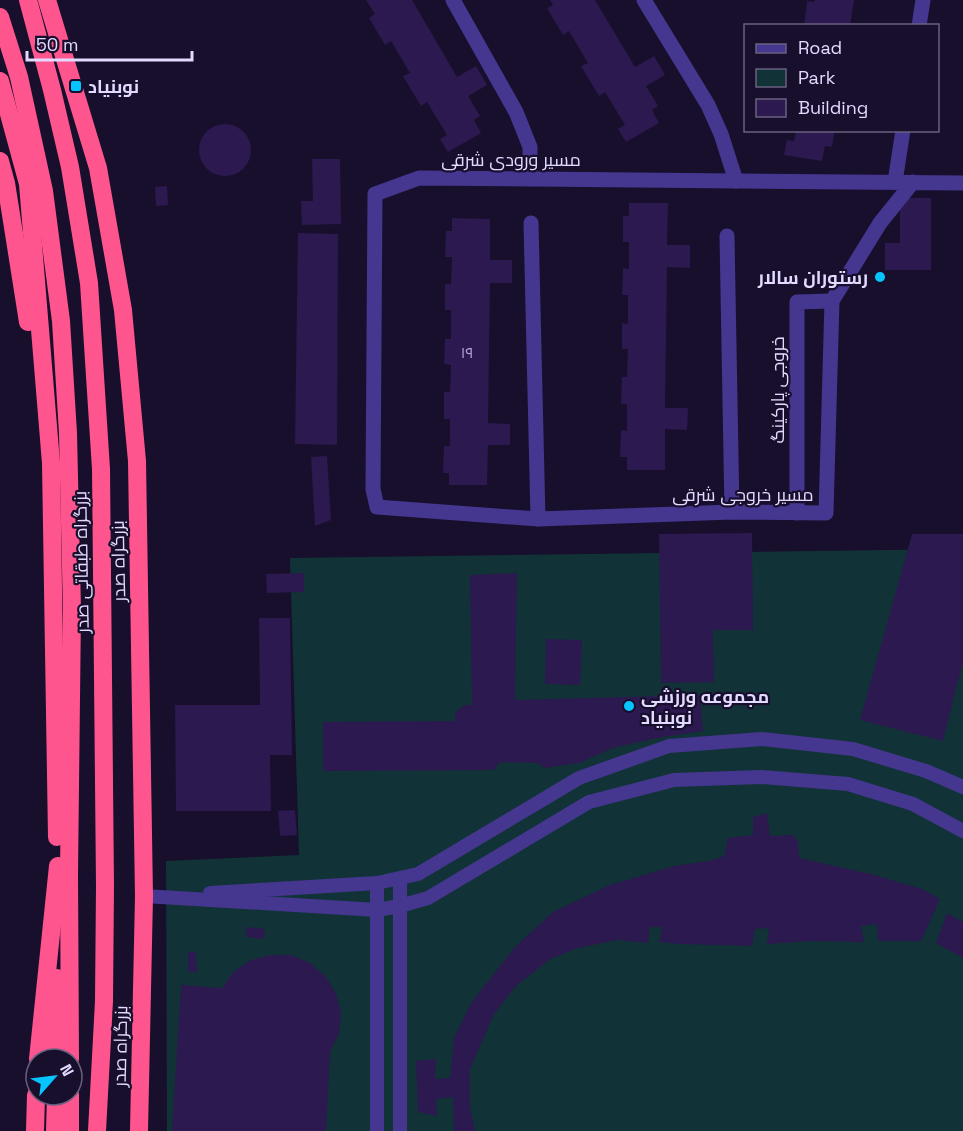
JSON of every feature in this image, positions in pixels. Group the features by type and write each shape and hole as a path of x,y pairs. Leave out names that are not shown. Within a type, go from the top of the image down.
{"highway":[{"name":"بزرگراه طبقاتی صدر","path":"28,0 70,167 89,283 99,438 105,897 104,1001 97,1131"},
{"name":"بزرگراه صدر","path":"47,0 98,168 123,310 137,461 144,896 139,1131"},
{"name":"بزرگراه طبقاتی صدر","path":"0,17 19,77 44,191 62,344 68,433 72,610 70,1047"},
{"path":"0,81 28,184 51,463 58,866 56,1047"},
{"path":"0,161 6,183 51,463"},
{"path":"39,1047 58,866"},
{"path":"144,896 151,1131"},
{"path":"35,1131 36,1107"},
{"path":"55,1131 56,1107"},
{"path":"70,1107 70,1131"}],"street":[{"path":"453,0 516,112 530,147 530,179"},
{"path":"644,0 708,105 721,134 736,181"},
{"path":"919,24 922,0"},
{"path":"895,182 903,132"},
{"name":"مسیر ورودی شرقی","path":"377,507 373,489 375,194 419,178 963,183"},
{"name":"مسیر خروجی شرقی","path":"377,507 538,519 732,512 826,513 832,301 880,223 913,182"},
{"path":"531,223 538,519"},
{"path":"727,236 732,512"},
{"name":"خروجی پارکینگ","path":"797,513 797,302 832,301"}],"lane":[{"path":"144,896 377,883 418,874 579,778 669,746 762,739 853,749 926,771 963,787"},
{"path":"144,896 377,910 400,906 428,898 589,802 674,780 760,777 848,784 913,804 963,831"},
{"path":"400,879 400,1131"},
{"path":"377,883 377,1131"}],"green space":[{"name":"مجموعه ورزشی نوبنیاد","path":"963,549 963,1131 167,1131 166,861 299,855 290,558"}],"building":[{"path":"366,0 412,0 457,77 476,66 487,85 468,96 480,116 474,120 481,133 448,152 440,139 447,135 427,102 421,106 403,76 410,73 391,41 385,45 369,18 375,14"},
{"path":"550,0 595,0 635,67 654,56 665,75 646,86 658,106 652,110 659,123 626,142 618,129 625,125 605,92 599,96 581,66 588,63 569,31 563,35 547,8 553,5"},
{"path":"815,0 854,0 850,24 804,24 807,1 814,2"},
{"path":"220,124 230,124 239,128 247,136 251,150 247,164 239,172 230,176 220,176 211,172 203,164 199,155 199,145 203,136 211,128"},
{"path":"796,132 835,132 832,147 825,146 822,161 784,155 787,140 794,141"},
{"path":"312,159 340,159 341,224 302,225 301,201 313,201"},
{"path":"167,186 168,205 156,206 155,187"},
{"path":"900,198 931,198 931,270 885,270 885,243 900,243"},
{"path":"629,203 668,203 667,245 690,245 690,268 667,267 665,408 688,408 687,430 665,429 665,470 627,470 627,457 620,457 621,430 627,431 627,404 621,404 622,377 627,377 628,349 622,349 622,323 628,324 628,295 622,295 623,268 629,269 629,242 623,242 623,216 629,216"},
{"path":"452,218 490,219 490,260 512,260 512,283 490,283 488,423 510,424 510,445 488,445 487,485 449,485 449,473 443,473 444,446 450,446 450,419 444,419 444,392 450,392 451,365 444,364 445,339 451,339 451,310 445,310 445,284 451,284 452,257 445,257 446,231 452,231"},
{"path":"298,233 338,234 337,445 295,444"},
{"path":"327,456 331,520 315,526 311,457"},
{"path":"752,533 753,630 713,630 714,682 661,683 659,534"},
{"path":"912,534 963,534 963,661 943,741 860,720"},
{"path":"304,573 304,592 267,593 266,574"},
{"path":"517,573 515,700 700,695 703,731 613,748 579,763 545,768 537,763 500,762 494,770 323,771 323,722 455,721 455,713 464,705 472,705 470,575"},
{"path":"259,618 290,618 292,755 270,755 271,811 176,811 175,705 260,705"},
{"path":"546,639 582,640 580,685 545,684"},
{"path":"295,810 297,835 280,836 278,811"},
{"path":"767,813 770,836 793,835 798,842 799,858 871,874 922,889 940,899 921,941 878,941 877,924 861,926 864,942 812,941 767,944 769,928 755,929 752,946 680,944 659,942 662,927 650,927 648,943 617,940 578,948 550,959 516,986 494,1014 470,1069 470,1108 475,1131 454,1131 453,1097 436,1099 437,1116 418,1112 416,1061 436,1059 435,1079 450,1078 454,1038 471,1003 515,947 553,912 610,885 674,866 709,861 724,856 728,838 753,835 753,817"},
{"path":"947,913 963,922 963,958 936,943"},
{"path":"247,927 265,929 264,939 246,937"},
{"path":"188,952 196,952 197,972 188,972"},
{"path":"271,955 291,955 310,963 325,976 336,993 341,1013 339,1033 330,1052 326,1131 172,1131 181,985 222,988 234,971 251,960"}],"place":[{"name":"نوبنیاد","path":"76,86"},
{"name":"رستوران سالار","path":"880,277"},
{"name":"مجموعه ورزشی نوبنیاد","path":"629,706"}]}
